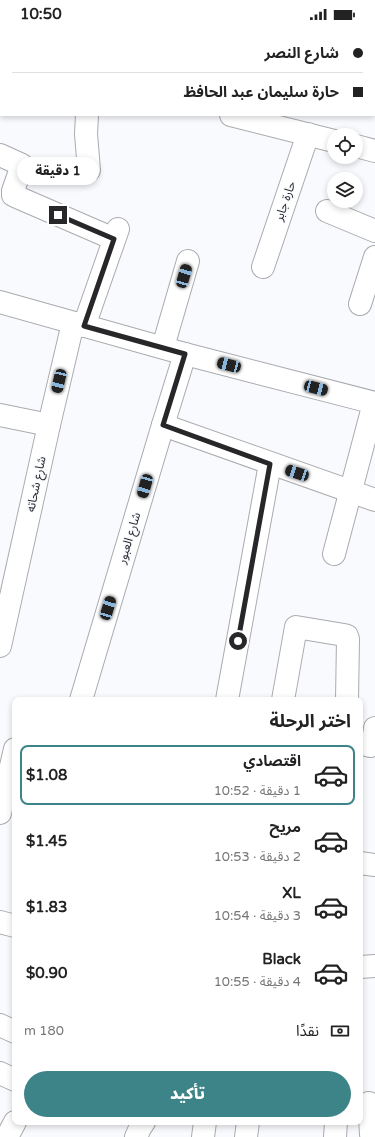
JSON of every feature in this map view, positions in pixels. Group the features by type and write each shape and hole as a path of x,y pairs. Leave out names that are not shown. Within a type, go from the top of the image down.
{"street":[{"path":"87,116 86,134 89,170"},
{"path":"235,116 327,139"},
{"name":"حارة جابر","path":"263,267 308,134"},
{"path":"363,148 375,151"},
{"name":"شارع شحاته","path":"0,155 22,165 13,195 116,234 78,324 49,425 0,646"},
{"path":"327,211 375,231"},
{"path":"360,304 375,257"},
{"path":"163,348 188,261"},
{"path":"0,302 185,354 375,403 334,554"},
{"name":"شارع العبور","path":"82,697 185,354"},
{"path":"0,415 49,425"},
{"path":"163,425 375,500"},
{"path":"228,697 270,464"},
{"path":"284,697 296,627 347,636 347,697"},
{"path":"363,744 370,746 373,744 375,728"},
{"path":"0,738 12,741"},
{"path":"0,813 12,762"},
{"path":"363,863 375,865"},
{"path":"363,967 375,966"},
{"path":"0,1025 12,1031"},
{"path":"0,1073 12,1079"},
{"path":"368,1104 371,1134"},
{"path":"7,1137 13,1125"},
{"path":"203,1137 205,1125"},
{"path":"246,1137 248,1125"},
{"path":"335,1137 336,1125"}],"route":[{"path":"58,215 114,239 84,326 185,354 163,425 270,464 238,641"}]}
